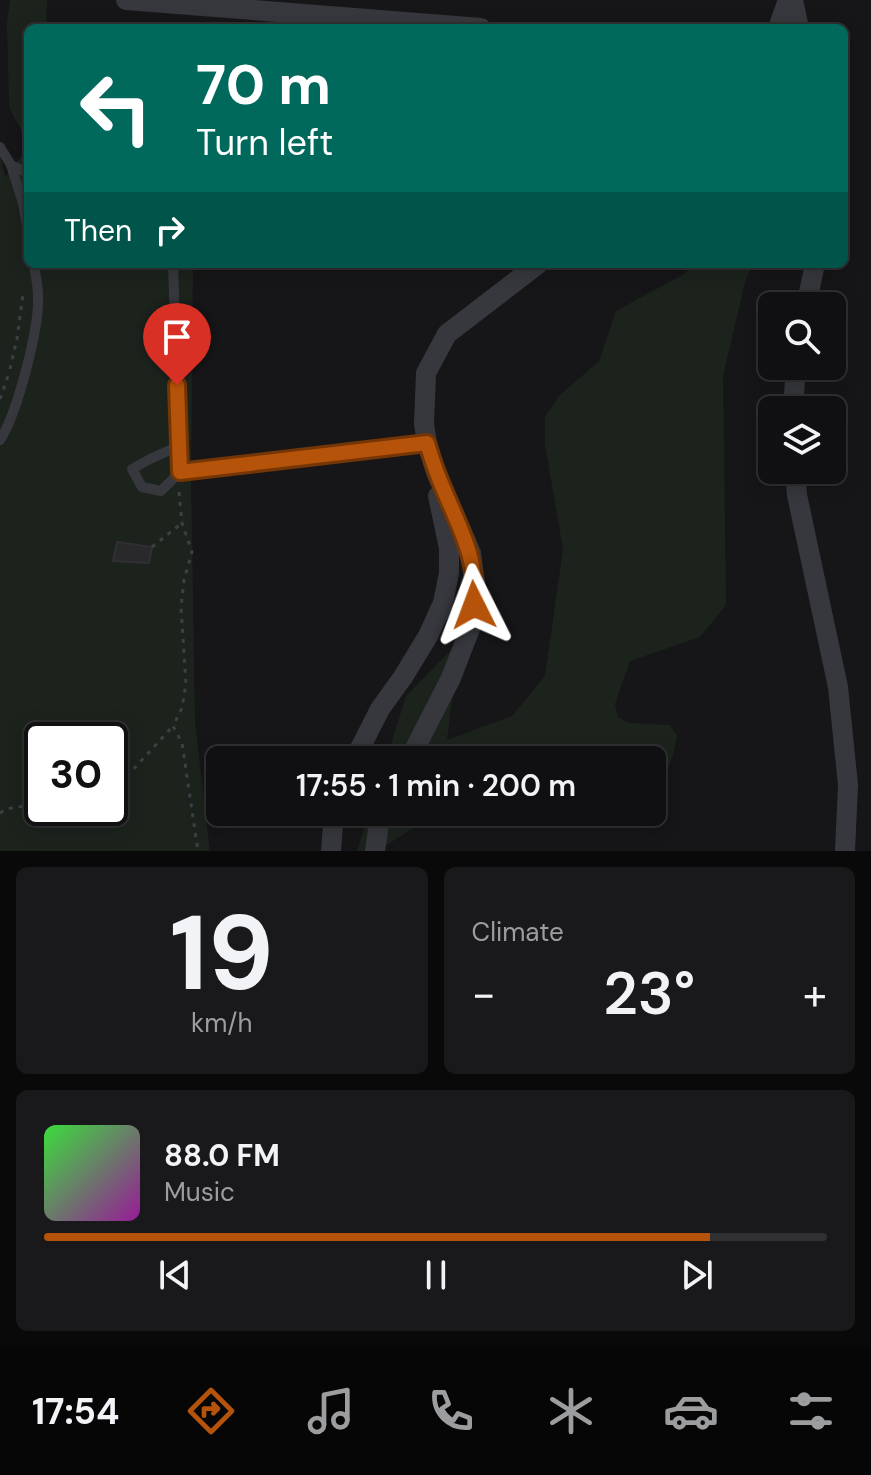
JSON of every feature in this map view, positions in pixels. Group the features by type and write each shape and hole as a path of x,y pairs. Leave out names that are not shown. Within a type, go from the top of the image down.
{"street":[{"path":"126,0 430,24"},
{"path":"780,24 791,0"},
{"path":"791,0 798,24"},
{"path":"416,746 451,678 473,621 476,589 471,553 436,472 427,443 424,424 426,373 447,334 533,268"},
{"path":"809,292 814,268"},
{"path":"361,746 380,709 428,636 443,603 449,573 449,548 438,505 436,472"},
{"path":"796,484 838,687 848,785 845,851"},
{"path":"331,851 333,826"},
{"path":"375,851 379,826"}],"lane":[{"path":"0,147 11,165 24,209"},
{"path":"11,165 24,171"},
{"path":"0,440 8,428 35,327 39,296 35,268"},
{"path":"173,268 180,472"},
{"path":"179,446 132,469 142,487 161,491 180,472 427,443"}],"path":[{"path":"0,399 17,339 24,290"},
{"path":"128,774 173,726 182,708 186,684 181,607 192,552 182,523 180,472"},
{"path":"152,547 182,523"},
{"path":"173,726 182,743 198,851"},
{"path":"0,813 24,806"}],"shaded area":[{"path":"10,0 47,0 46,24 24,24 24,133 9,107 7,22"},
{"path":"22,155 24,268 193,268 191,481 195,722 210,851 0,851 0,156 5,177"},
{"path":"690,268 750,268 723,376 726,605 700,637 630,661 615,704 618,717 629,723 670,725 677,736 667,769 666,746 390,746 406,696 459,642 447,740 512,716 545,676 563,549 545,444 545,417 560,395 599,361 616,311"},
{"path":"365,826 416,826 385,846 384,851 357,851"}],"building":[{"path":"117,542 152,547 149,563 113,561"}],"route":[{"path":"177,385 180,472 427,443 436,472 471,553 476,589 474,605"}]}
